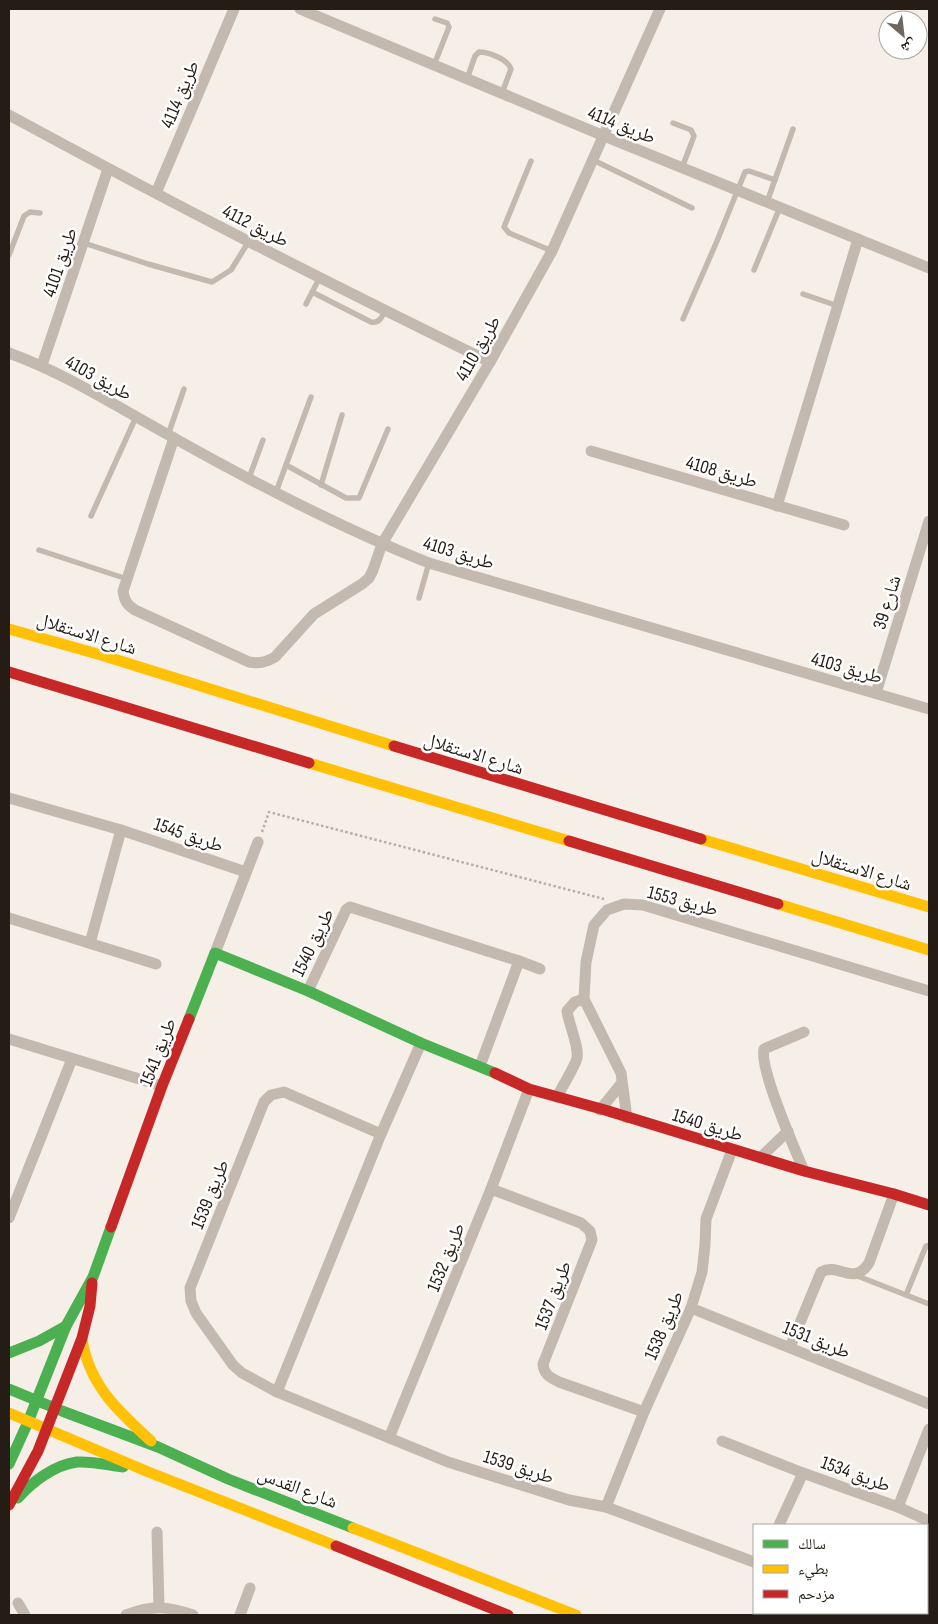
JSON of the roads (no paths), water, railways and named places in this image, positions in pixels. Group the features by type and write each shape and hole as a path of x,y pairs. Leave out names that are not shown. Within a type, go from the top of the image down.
{"main road":[{"name":"شارع الاستقلال","path":"9,629 101,655 451,764 929,907"},
{"path":"9,672 929,950"},
{"name":"طريق 1540","path":"214,953 308,991 421,1043 480,1066 529,1089 804,1171 929,1205"},
{"name":"طريق 1541","path":"9,1464 28,1422 35,1400 66,1326 93,1277 162,1086 214,953"},
{"name":"طريق 1541","path":"9,1505 38,1451 82,1338 90,1306 93,1277"},
{"path":"9,1353 39,1341 66,1326"},
{"path":"82,1338 83,1351 88,1366 105,1395 116,1408 158,1447"},
{"name":"شارع القدس","path":"9,1389 55,1409 158,1447 228,1479 576,1615"},
{"path":"9,1413 146,1471 508,1615"},
{"path":"9,1509 26,1489 59,1466 78,1462 105,1464 146,1471"}],"street":[{"name":"طريق 4114","path":"156,193 234,9"},
{"name":"طريق 4114","path":"302,9 604,136 929,268"},
{"name":"طريق 4110","path":"127,579 123,591 124,599 128,606 249,662 258,664 268,662 275,657 314,614 369,578 374,570 382,544 490,362 552,251 660,9"},
{"name":"طريق 4112","path":"9,115 108,169 385,311 490,362"},
{"name":"طريق 4101","path":"42,365 108,169"},
{"path":"777,506 858,239"},
{"name":"طريق 4103","path":"9,353 42,365 276,492 382,544 429,563 929,709"},
{"path":"127,579 171,436"},
{"name":"طريق 4108","path":"591,452 844,525"},
{"name":"شارع 39","path":"876,693 929,521"},
{"name":"طريق 1545","path":"9,798 121,830 246,872"},
{"path":"90,944 121,830"},
{"name":"طريق 1541","path":"214,953 258,842"},
{"name":"طريق 1553","path":"627,1118 621,1084 621,1072 584,999 586,962 594,925 607,910 624,904 644,905 929,991"},
{"name":"طريق 1540","path":"308,991 346,910 350,907 540,969"},
{"path":"9,918 156,964"},
{"path":"480,1066 520,961"},
{"path":"556,1097 577,1059 577,1048 567,1011 575,1002 584,999"},
{"path":"804,1032 764,1050 763,1053 775,1100 804,1171"},
{"path":"9,1039 162,1086"},
{"path":"277,1392 381,1134 421,1043"},
{"path":"9,1218 72,1059"},
{"path":"600,1110 621,1084"},
{"name":"طريق 1532","path":"389,1438 491,1189 529,1089"},
{"name":"طريق 1539","path":"381,1134 284,1092 271,1095 264,1102 190,1288 191,1301 196,1313 233,1365 242,1373 277,1392 458,1465 569,1500 606,1507 753,1562"},
{"path":"760,1158 788,1131"},
{"name":"طريق 1538","path":"606,1507 644,1412 691,1308 702,1272 706,1219 732,1150"},
{"name":"طريق 1537","path":"491,1189 581,1223 590,1231 592,1240 544,1364 544,1371 559,1382 644,1412"},
{"path":"790,1347 821,1272 827,1269 854,1274 860,1272 869,1263 894,1194"},
{"name":"طريق 1531","path":"691,1308 929,1404"},
{"name":"طريق 1534","path":"898,1507 929,1429"},
{"name":"طريق 1534","path":"722,1441 929,1520"},
{"name":"طريق 1534","path":"778,1524 803,1473"},
{"path":"157,1532 159,1607"},
{"path":"240,1615 250,1588"},
{"path":"18,1603 25,1615"},
{"path":"126,1615 143,1609 159,1607 193,1615"}],"lane":[{"path":"434,65 449,27 447,23 435,19"},
{"path":"467,79 475,56 479,52 484,52 507,62 511,69 502,93"},
{"path":"673,123 691,130 694,136 682,168"},
{"path":"767,202 793,129"},
{"path":"593,160 692,208"},
{"path":"531,161 504,226 509,233 552,251"},
{"path":"683,319 718,241 744,174 747,171 775,180"},
{"path":"754,270 780,207"},
{"path":"9,255 24,216 30,212 40,213"},
{"path":"84,243 212,282 231,270 249,241"},
{"path":"306,304 320,277"},
{"path":"312,292 371,322 380,320 385,311"},
{"path":"803,294 838,306"},
{"path":"171,436 184,389"},
{"path":"276,492 311,397"},
{"path":"321,484 342,415"},
{"path":"91,516 136,417"},
{"path":"286,465 346,498 359,498 388,429"},
{"path":"249,478 263,440"},
{"path":"39,550 127,579"},
{"path":"419,598 429,563"},
{"path":"906,1295 926,1246 929,1245"},
{"path":"854,1274 929,1303"}]}
